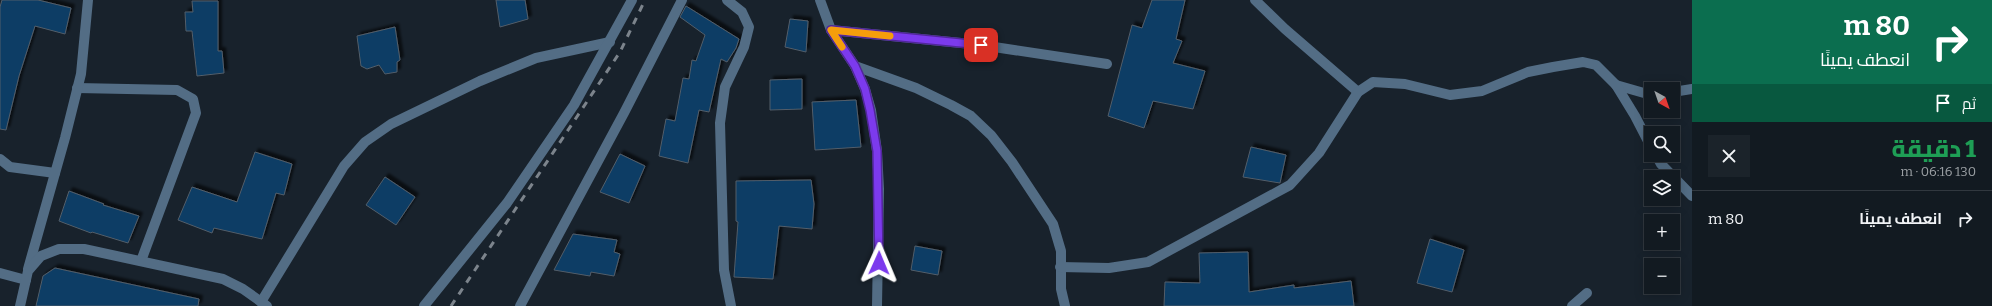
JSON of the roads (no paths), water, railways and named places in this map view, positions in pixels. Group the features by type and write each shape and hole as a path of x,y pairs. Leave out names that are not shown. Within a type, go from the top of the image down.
{"street":[{"path":"20,306 81,74 88,0"},
{"path":"424,306 507,203 574,105 632,0"},
{"path":"520,306 624,113 682,0"},
{"path":"727,0 742,12 749,27 744,47 725,87 720,123 724,270 731,306"},
{"path":"820,0 831,30 855,66 865,89 877,151 879,237 878,306"},
{"path":"1255,0 1285,29 1358,92"},
{"path":"831,30 981,45 1107,64"},
{"path":"27,275 42,256 59,249 84,249 223,279 264,304 344,166 366,142 391,124 480,81 536,58 610,42"},
{"path":"1060,267 1109,268 1148,262 1290,185 1319,153 1358,92 1373,82 1405,84 1450,95 1482,91 1528,72 1583,62 1596,64 1616,85 1644,133"},
{"path":"855,66 916,88 951,105 971,116 991,135 1012,162 1053,224 1061,251 1061,289 1065,306"},
{"path":"1616,85 1644,93"},
{"path":"77,88 176,90 193,98 196,113 141,261"},
{"path":"1680,91 1692,90"},
{"path":"0,159 10,167 55,173"},
{"path":"1660,162 1692,196"},
{"path":"0,273 27,275"},
{"path":"1572,306 1587,293"}],"railway":[{"path":"451,306 620,52 645,0"}]}
